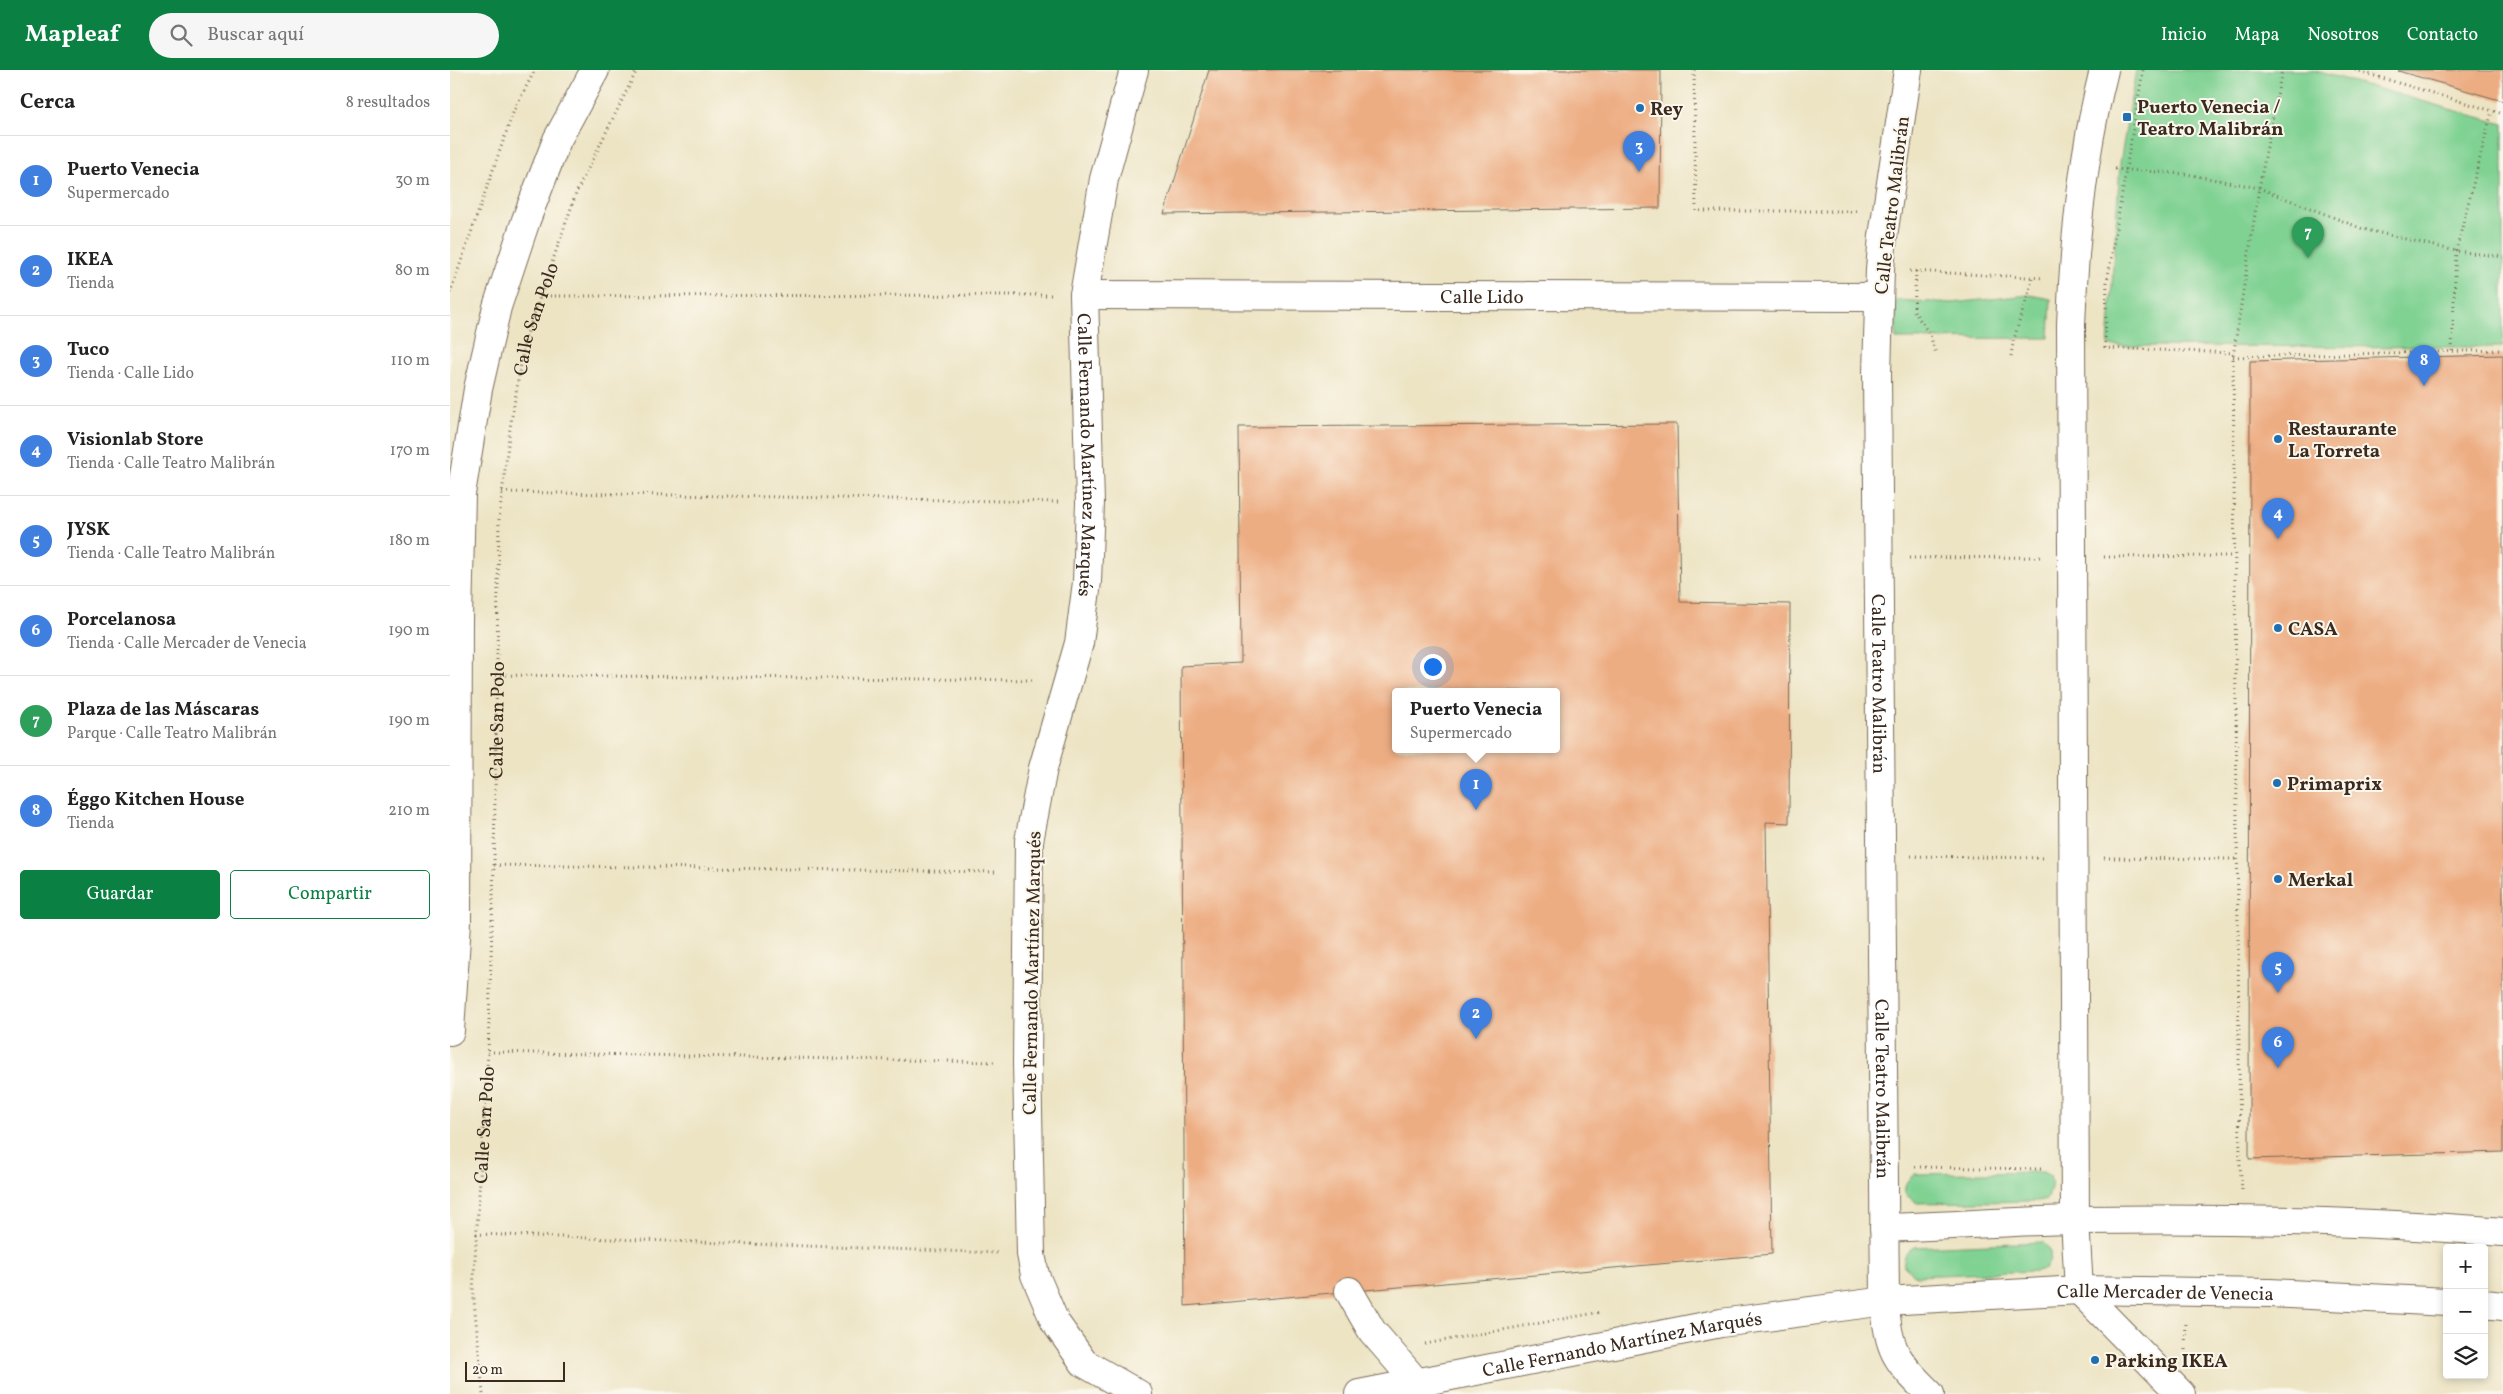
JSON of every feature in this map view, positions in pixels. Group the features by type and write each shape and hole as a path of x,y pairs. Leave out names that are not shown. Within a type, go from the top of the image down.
{"street":[{"name":"Calle San Polo","path":"450,1031 457,922 458,620 461,494 478,389 498,306 526,220 557,140 595,70"},
{"name":"Calle Fernando Martínez Marqués","path":"1134,70 1104,179 1084,295 1090,503 1087,582 1079,643 1044,768 1029,840 1027,1063 1031,1254 1034,1276 1055,1322 1084,1363 1138,1394"},
{"name":"Calle Teatro Malibrán","path":"1908,70 1880,269 1877,389 1885,1301 1886,1325 1898,1361 1930,1394"},
{"path":"2104,70 2095,104 2085,163 2072,280 2075,1220 2079,1290 2181,1394"},
{"name":"Calle Lido","path":"1084,295 1879,298"},
{"path":"1884,1228 2075,1220 2322,1221 2503,1232"},
{"name":"Calle Mercader de Venecia","path":"1885,1301 2079,1290 2270,1293 2443,1302"},
{"path":"1350,1292 1372,1331 1416,1382"},
{"name":"Calle Fernando Martínez Marqués","path":"1359,1394 1721,1323 1885,1301"},
{"path":"2488,1304 2503,1306"}],"path":[{"path":"450,293 514,110 535,70"},
{"name":"Calle San Polo","path":"483,1394 473,1290 488,1052 494,865 499,519 502,492 510,428 525,340 577,191 637,70"},
{"path":"1694,70 1696,211 1862,211"},
{"path":"2143,70 2107,282 2105,348 2233,355 2503,350"},
{"path":"2240,1165 2233,355 2259,188 2282,70"},
{"path":"2355,70 2503,114"},
{"path":"2452,351 2456,251 2492,111"},
{"path":"2119,170 2186,174 2259,188 2363,229 2456,251 2503,257"},
{"path":"1880,269 2107,282"},
{"path":"1916,271 1914,312 1930,335 1936,354"},
{"path":"2011,356 2013,338 2029,296 2032,278"},
{"path":"540,296 1084,295"},
{"path":"502,492 1090,503"},
{"path":"496,675 1069,680"},
{"path":"494,865 1028,872"},
{"path":"488,1052 1027,1063"},
{"path":"476,1234 1031,1254"}],"green space":[{"path":"2136,70 2312,70 2503,124 2503,347 2108,346 2120,163"},
{"path":"2029,295 2051,299 2049,338 1896,339 1896,300 1952,303"},
{"path":"2043,1172 2050,1176 2050,1193 2047,1199 2037,1201 1917,1203 1905,1194 1907,1182 1915,1174"},
{"path":"2042,1242 2050,1251 2050,1258 2045,1269 2036,1271 1916,1276 1904,1266 1906,1255 1914,1247"}],"building":[{"path":"1209,70 1661,70 1660,208 1164,214"},
{"path":"2503,70 2503,101 2398,71"},
{"path":"2503,355 2503,1152 2249,1159 2250,361"},
{"path":"1677,424 1680,602 1790,604 1789,823 1766,822 1772,1254 1185,1306 1181,666 1241,663 1239,427"}],"place":[{"name":"Rey","path":"1640,108"},
{"name":"Puerto Venecia / Teatro Malibrán","path":"2127,117"},
{"name":"Tuco","path":"1639,172"},
{"name":"Plaza de las Máscaras","path":"2308,258"},
{"name":"Éggo Kitchen House","path":"2424,386"},
{"name":"Restaurante La Torreta","path":"2278,439"},
{"name":"Visionlab Store","path":"2278,539"},
{"name":"CASA","path":"2278,628"},
{"name":"Primaprix","path":"2277,783"},
{"name":"Puerto Venecia","path":"1476,810"},
{"name":"Merkal","path":"2278,879"},
{"name":"JYSK","path":"2278,993"},
{"name":"IKEA","path":"1476,1039"},
{"name":"Porcelanosa","path":"2278,1068"},
{"name":"Parking IKEA","path":"2095,1360"}]}
